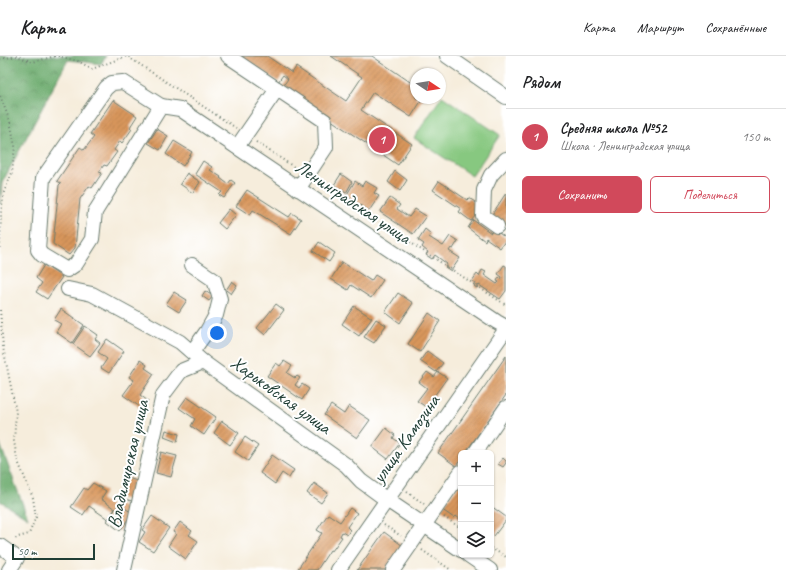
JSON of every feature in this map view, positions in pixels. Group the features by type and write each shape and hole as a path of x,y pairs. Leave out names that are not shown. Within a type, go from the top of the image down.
{"street":[{"path":"228,56 325,121 326,147 298,189"},
{"path":"447,56 506,97"},
{"path":"123,82 161,106 95,212 92,239 76,264 67,270 42,255 38,250 43,178 106,88 112,83 123,82"},
{"path":"236,147 277,89"},
{"name":"Ленинградская улица","path":"161,106 180,109 506,328"},
{"path":"497,226 483,216 484,190 491,175 506,159"},
{"path":"192,265 214,280 220,299 216,315 198,357"},
{"name":"Харьковская улица","path":"68,289 92,294 180,342 198,357 346,465 361,481 458,548"},
{"name":"улица Камозина","path":"338,570 506,328"},
{"name":"Владимирская улица","path":"124,570 163,395 182,371 198,357"},
{"path":"476,450 506,408"},
{"path":"393,570 458,476"},
{"path":"5,544 17,558 9,570"},
{"path":"472,558 490,570"}],"path":[{"path":"0,59 17,56 33,62 57,56 78,61 92,69 126,56"},
{"path":"0,96 10,121 14,146 12,173 4,192 1,212 0,248"},
{"path":"0,310 3,347 16,412 14,441 17,459 33,498 36,517 29,534 18,536 5,544"},
{"path":"494,550 506,558"}],"green space":[{"path":"0,56 106,56 101,64 68,60 2,183 0,204"},
{"path":"446,99 500,135 472,176 414,138 437,104 446,104"},
{"path":"0,444 28,518 0,501"}],"building":[{"path":"240,56 267,56 292,73 296,67 346,101 362,77 331,56 372,56 410,82 410,104 419,104 411,117 373,92 361,110 412,144 398,165 282,87 288,79 283,75 278,82"},
{"path":"113,100 137,116 130,127 132,129 122,143 120,141 114,150 117,152 107,166 104,165 99,172 102,173 92,188 89,186 80,199 75,248 69,255 53,244 59,185 61,183 57,181 80,147 84,150 94,137 90,134"},
{"path":"157,129 168,136 160,150 148,143"},
{"path":"174,141 192,152 183,166 166,154"},
{"path":"203,161 212,167 210,170 221,177 220,178 228,184 231,180 235,183 224,198 219,195 222,192 195,174"},
{"path":"395,171 407,180 400,191 388,182"},
{"path":"187,173 200,182 193,193 180,184"},
{"path":"341,174 352,182 346,193 334,185"},
{"path":"355,181 362,186 365,181 377,188 374,193 379,196 369,211 346,196"},
{"path":"439,181 467,200 469,198 481,206 471,221 459,212 461,209 433,190"},
{"path":"247,190 289,217 292,213 301,219 291,234 253,210 250,215 236,206"},
{"path":"506,193 506,226 491,216"},
{"path":"390,198 400,205 397,209 409,217 415,209 426,216 413,234 380,212"},
{"path":"229,209 236,215 225,229 218,223"},
{"path":"473,220 491,233 493,229 506,238 500,248 486,238 485,241 468,228"},
{"path":"425,229 431,234 429,237 443,246 450,236 458,241 453,249 451,248 449,251 460,258 451,271 445,267 447,264 435,255 432,259 426,255 428,252 422,247 424,244 418,240"},
{"path":"319,242 335,253 329,262 313,251"},
{"path":"342,262 371,281 375,275 383,280 371,298 351,285 348,290 331,279"},
{"path":"44,265 62,277 47,299 36,292 42,283 36,278"},
{"path":"504,265 506,266 506,291 500,299 479,285 477,288 474,286 476,283 472,281 477,274 479,276 482,270 486,272 484,275 497,284 499,282 497,281 499,277 501,279 502,277 498,274"},
{"path":"232,281 237,285 231,294 226,290"},
{"path":"205,291 213,296 209,301 202,296"},
{"path":"174,292 187,300 179,312 166,304"},
{"path":"398,293 413,303 400,323 385,312"},
{"path":"276,304 284,310 265,335 257,328"},
{"path":"354,306 372,318 359,336 342,324"},
{"path":"61,309 84,325 72,343 56,332 61,324 54,320"},
{"path":"429,313 440,321 420,352 408,344"},
{"path":"376,319 386,325 374,343 364,337"},
{"path":"85,326 98,335 95,339 100,343 90,356 73,344"},
{"path":"107,339 124,351 109,373 101,368 107,359 98,352"},
{"path":"427,351 443,363 436,372 420,361"},
{"path":"506,356 506,395 467,450 458,450 458,463 456,466 438,453"},
{"path":"140,360 147,365 145,368 154,374 140,395 148,401 143,409 123,395 134,380 129,377"},
{"path":"284,361 292,366 287,373 295,378 297,376 300,378 295,385 299,388 302,384 309,389 302,400 267,376 276,363 280,366"},
{"path":"427,372 434,377 438,372 447,378 426,407 417,401 427,388 419,382"},
{"path":"187,397 216,417 204,435 191,426 195,419 179,408"},
{"path":"331,405 344,414 349,406 370,420 357,438 324,415"},
{"path":"222,421 239,433 230,445 214,433"},
{"path":"386,428 395,435 393,438 400,443 388,459 372,447"},
{"path":"166,430 179,434 177,442 164,437"},
{"path":"245,437 258,446 248,461 235,452"},
{"path":"161,452 177,456 171,477 156,473"},
{"path":"272,455 294,470 289,478 282,473 275,484 260,473"},
{"path":"503,458 506,463 503,467 498,464"},
{"path":"125,477 137,481 132,501 120,498"},
{"path":"93,483 106,491 101,499 115,509 108,519 89,506 83,515 71,507 84,488 87,490"},
{"path":"314,483 328,493 321,503 307,493"},
{"path":"458,486 458,518 456,516 454,518 441,509"},
{"path":"119,504 132,513 120,531 107,521"},
{"path":"350,508 357,513 347,527 350,530 347,535 342,532 340,536 342,537 332,551 330,550 317,570 297,570 322,533 317,530 328,514 340,522"},
{"path":"494,508 506,517 506,520 494,536"},
{"path":"152,516 169,528 153,551 139,542 145,532 142,530"},
{"path":"180,522 192,531 189,535 198,541 186,559 168,546 176,534 173,532"},
{"path":"384,532 403,546 386,570 357,570"}],"place":[{"name":"Средняя школа №52","path":"382,140"}]}
